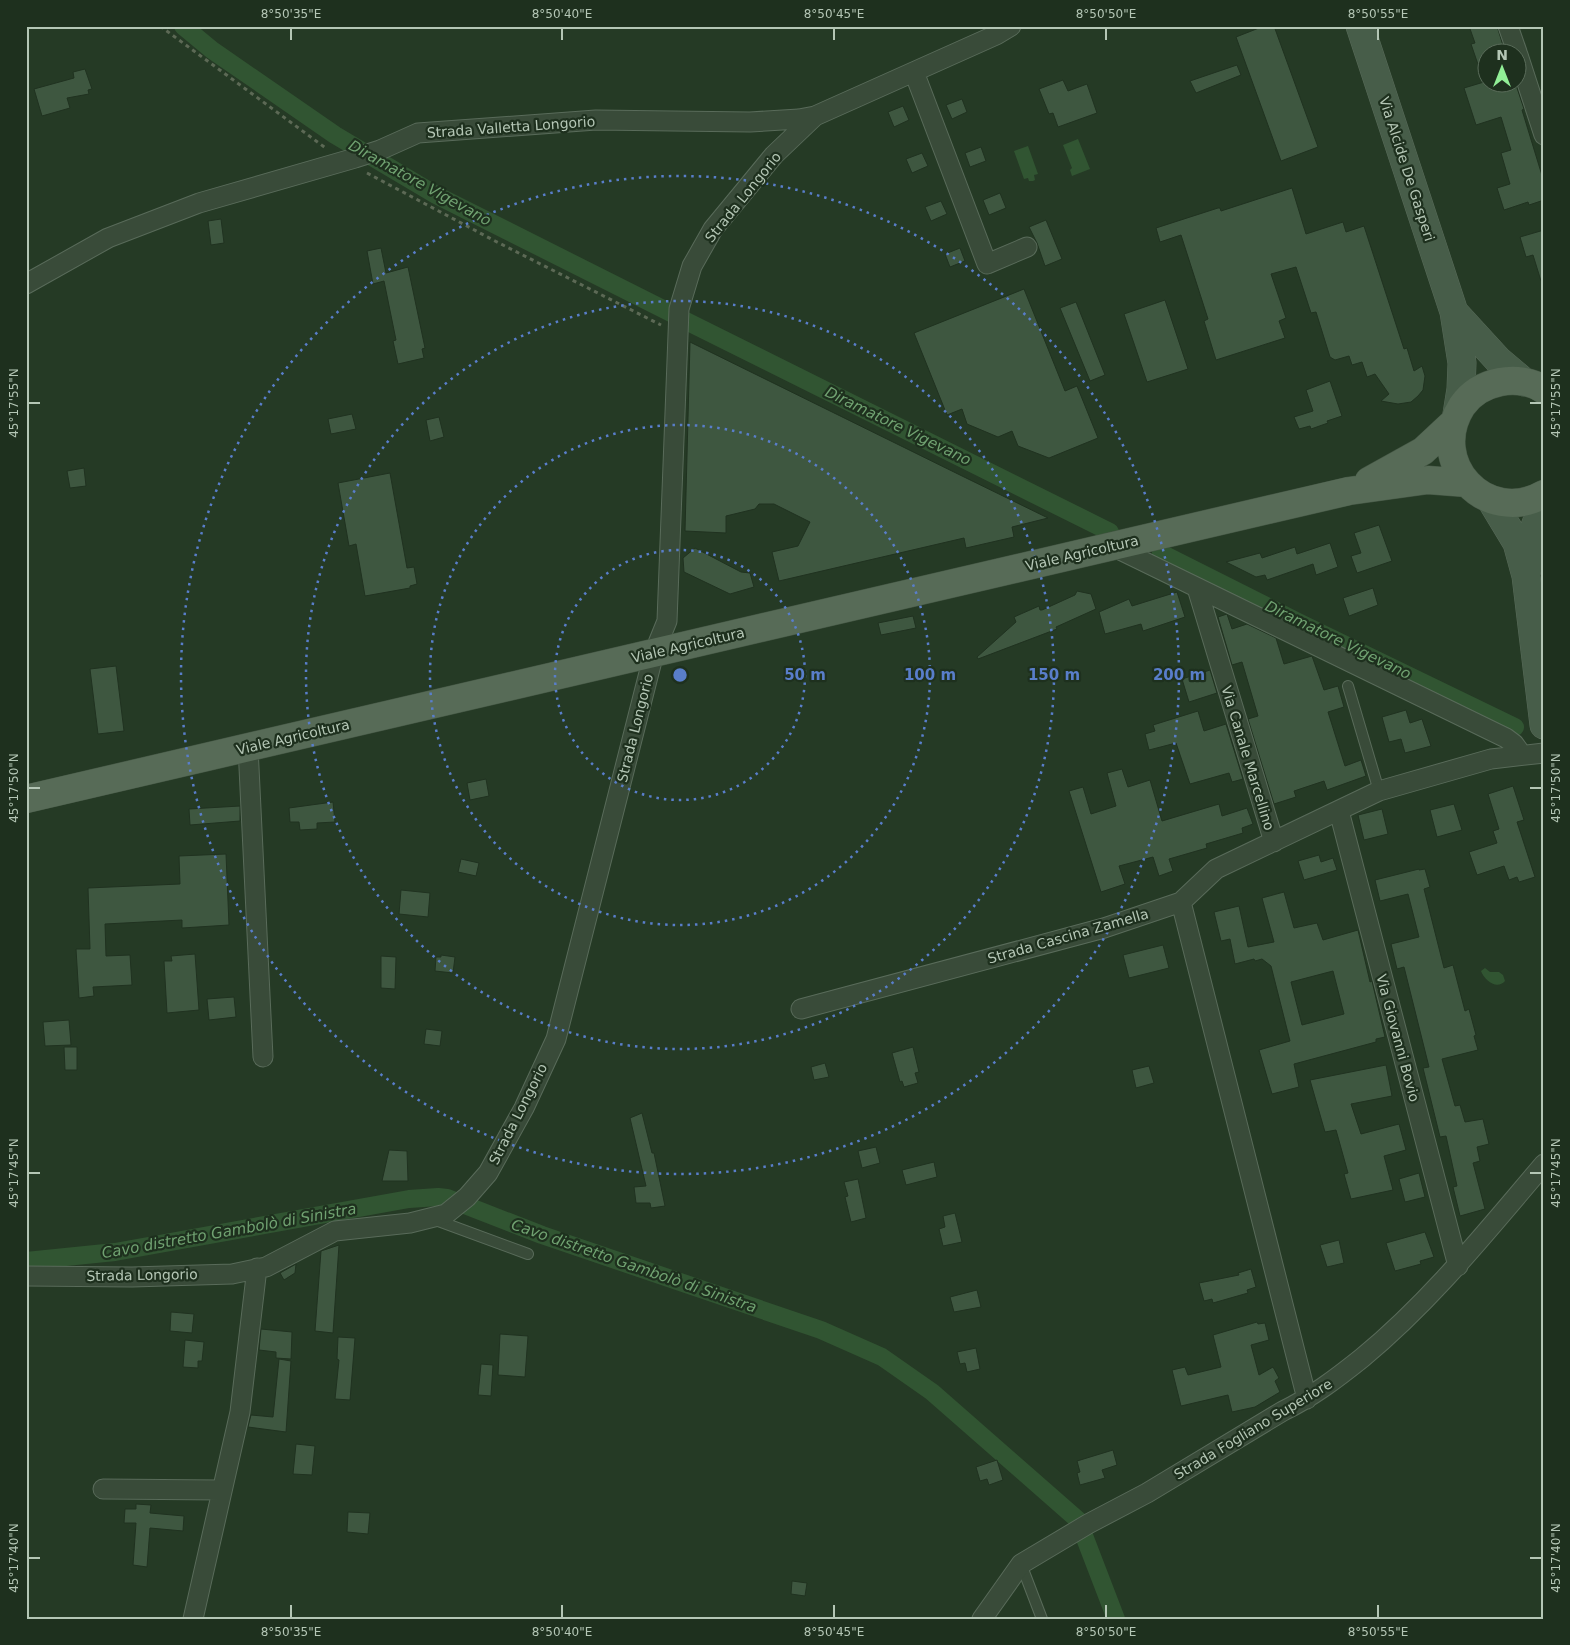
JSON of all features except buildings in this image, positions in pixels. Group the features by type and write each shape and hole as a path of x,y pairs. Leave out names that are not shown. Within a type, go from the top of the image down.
{"main road":[{"name":"Via Alcide De Gasperi","path":"1360,26 1454,312 1462,363 1461,389 1455,419"},
{"name":"Via Alcide De Gasperi","path":"1454,312 1498,360 1534,386"},
{"name":"Viale Agricoltura","path":"1349,491 1423,451 1455,419 1466,401 1478,391 1492,384 1508,381 1534,386"},
{"path":"1455,419 1450,439 1452,455 1457,470 1466,483 1478,493 1491,500 1506,503 1521,502 1544,494"},
{"name":"Viale Agricoltura","path":"26,799 1349,491 1428,480 1466,483"},
{"path":"1491,500 1517,543 1526,576 1544,725"},
{"path":"1526,576 1532,535 1544,501"}],"street":[{"path":"1508,26 1513,42"},
{"name":"Strada Longorio","path":"26,1276 132,1277 232,1274 266,1267 335,1231 410,1223 446,1214 488,1173 524,1108 556,1039 654,653 667,620 679,309 692,266 713,229 774,155 815,116 914,72 1000,29"},
{"path":"914,72 987,264 1028,247"},
{"path":"1528,82 1541,114 1544,135"},
{"name":"Strada Valletta Longorio","path":"26,284 108,238 199,203 350,160 380,150 418,133 596,120 750,122 799,119 815,116"},
{"path":"1115,545 1197,588 1506,738 1514,744 1522,755"},
{"name":"Via Canale Marcellino","path":"1197,588 1274,842"},
{"path":"248,747 263,1057"},
{"name":"Strada Cascina Zamella","path":"801,1009 1104,928 1181,902 1216,868 1379,791 1491,760 1544,753"},
{"name":"Via Giovanni Bovio","path":"1339,810 1458,1266"},
{"path":"1181,902 1307,1399"},
{"name":"Strada Fogliano Superiore","path":"982,1619 1021,1564 1080,1528 1147,1493 1283,1411 1307,1399 1336,1379 1411,1315 1458,1266 1544,1164"},
{"path":"193,1619 240,1412 257,1268"},
{"path":"103,1489 221,1490"}],"lane":[{"path":"1348,686 1379,791"},
{"path":"432,1218 528,1254"},
{"path":"1021,1564 1042,1619"}],"path":[{"path":"160,26 350,160 495,240 679,334"}],"shaded area":[{"path":"1078,139 1090,169 1072,176 1070,170 1072,168 1063,145"},
{"path":"1028,146 1038,174 1034,175 1035,180 1033,181 1029,181 1028,178 1024,179 1014,151"},
{"path":"1485,968 1490,972 1499,972 1503,975 1505,981 1498,985 1491,983 1481,971"}],"waterway":[{"name":"Diramatore Vigevano","path":"183,26 212,50 335,135 436,195 673,314"},
{"name":"Diramatore Vigevano","path":"686,321 1110,532"},
{"name":"Diramatore Vigevano","path":"1161,553 1515,727"},
{"name":"Cavo distretto Gambolò di Sinistra","path":"26,1261 115,1252 409,1199 447,1198 542,1235 821,1330 882,1357 932,1392 1078,1520 1116,1619"}]}
